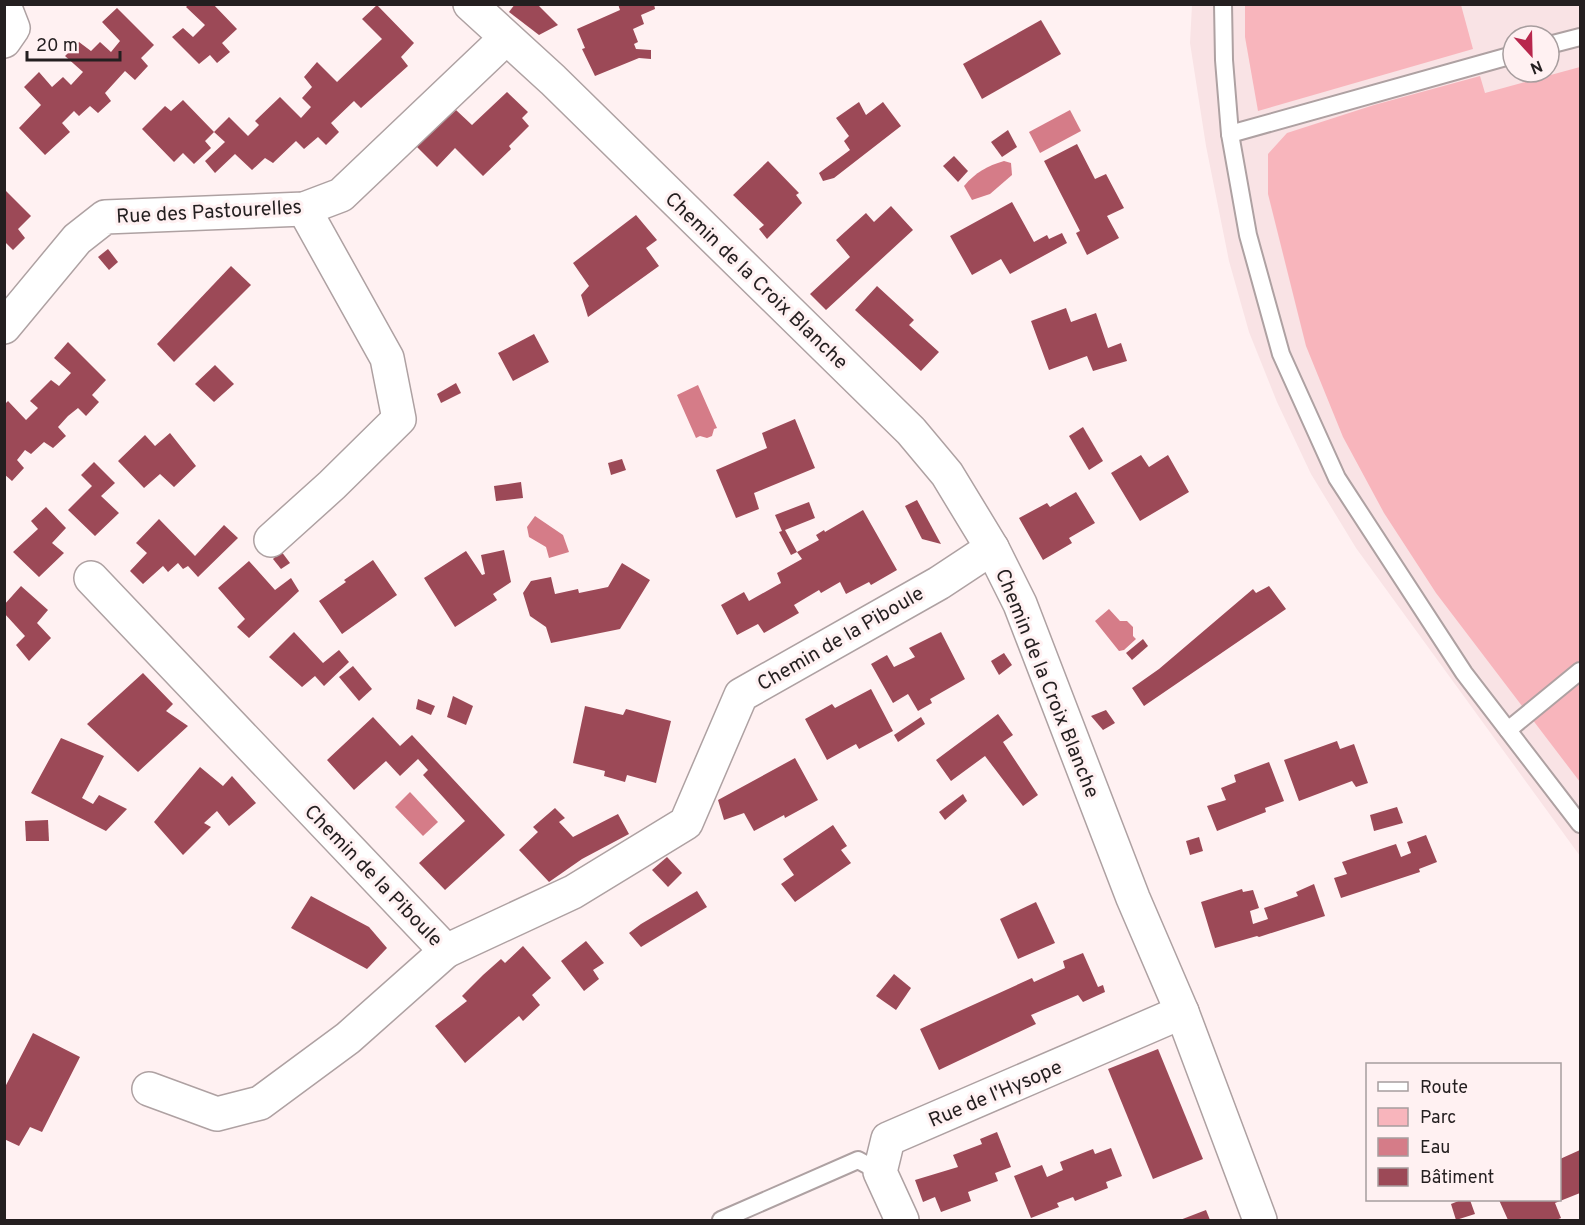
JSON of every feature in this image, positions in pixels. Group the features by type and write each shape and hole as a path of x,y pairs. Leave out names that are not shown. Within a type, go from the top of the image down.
{"street":[{"name":"Chemin de la Croix Blanche","path":"470,4 553,80 911,431 948,474 992,548 1020,604 1133,898 1182,1012 1260,1221"},
{"path":"4,5 14,28 4,41"},
{"name":"Rue des Pastourelles","path":"4,327 77,239 105,217 304,209 340,195 506,38"},
{"path":"271,540 332,485 399,419 387,358 304,209"},
{"name":"Chemin de la Piboule","path":"91,578 446,951 573,892 686,823 741,694 939,583 992,548"},
{"path":"149,1089 217,1114 260,1103 348,1038 446,951"},
{"name":"Rue de l'Hysope","path":"880,1172 888,1140 1182,1012"},
{"path":"880,1172 902,1221"}],"lane":[{"path":"1223,4 1224,60 1230,134 1248,235 1281,354 1337,478 1464,674 1581,824"},
{"path":"1561,42 1581,37"},
{"path":"1230,134 1501,58"},
{"path":"1508,730 1581,671"},
{"path":"721,1221 858,1160 880,1172"}],"shaded area":[{"path":"1192,5 1580,5 1580,856 1356,548 1311,474 1277,402 1249,332 1229,261 1206,146 1190,43"}],"green space":[{"path":"1245,5 1461,5 1473,49 1258,111 1245,37"},
{"path":"1580,67 1580,782 1436,593 1384,513 1343,437 1306,346 1268,194 1268,154 1287,133 1374,105 1480,76 1485,93 1518,84 1561,84 1561,72"}],"water":[{"path":"1070,110 1081,131 1040,153 1029,132"},
{"path":"1004,161 1011,163 1012,175 990,194 972,200 964,186 982,170"},
{"path":"698,385 717,428 714,429 712,436 707,438 700,436 696,438 677,395"},
{"path":"535,516 563,535 569,552 549,558 546,547 529,537 527,527"},
{"path":"1109,609 1120,621 1127,621 1133,627 1133,636 1136,639 1124,650 1119,651 1095,621"},
{"path":"410,792 438,822 423,836 395,807"}],"building":[{"path":"189,4 213,4 237,29 222,43 230,52 217,63 210,55 199,64 172,37 183,28 193,37 205,25 186,7"},
{"path":"515,4 537,4 558,25 539,35 509,12"},
{"path":"618,4 654,4 655,9 641,15 644,24 633,29 638,42 634,44 636,49 651,50 651,59 639,58 595,76 582,49 585,48 577,29 620,10"},
{"path":"377,5 414,43 401,57 408,66 361,108 354,101 331,123 339,132 326,145 318,137 304,149 296,141 273,163 265,158 252,170 235,154 215,173 205,161 225,142 214,132 229,117 248,136 259,125 255,121 280,97 301,118 311,107 302,98 312,87 304,77 317,62 337,82 382,39 362,19"},
{"path":"117,8 154,45 141,58 148,66 135,80 125,71 105,93 111,101 98,113 90,106 79,116 74,111 62,123 70,132 45,155 19,128 41,105 24,87 39,72 52,87 63,77 71,85 83,72 65,56 79,42 91,51 100,42 111,52 120,41 102,22"},
{"path":"1041,20 1061,54 982,99 963,64"},
{"path":"507,92 528,112 522,118 529,126 509,146 511,149 483,176 455,148 437,167 416,146 456,110 472,125"},
{"path":"183,100 214,132 205,141 211,148 194,164 183,153 174,162 142,129 165,106 171,111"},
{"path":"859,102 866,115 883,102 901,126 834,178 823,181 819,173 850,150 844,141 849,136 836,118"},
{"path":"1008,130 1017,147 1002,157 991,142"},
{"path":"1077,144 1095,179 1106,174 1124,208 1107,216 1119,238 1087,255 1076,233 1080,231 1044,161"},
{"path":"954,156 968,171 958,182 943,166"},
{"path":"768,161 799,193 796,195 802,203 767,239 759,229 764,225 733,195"},
{"path":"4,189 31,216 18,229 25,238 13,250 4,241"},
{"path":"1012,202 1034,242 1047,235 1049,239 1062,233 1067,243 1010,274 1001,259 972,275 950,236"},
{"path":"891,206 913,230 826,310 810,294 850,257 836,240 866,213 874,222"},
{"path":"636,215 657,240 646,248 659,266 588,317 581,295 589,286 573,263"},
{"path":"108,249 118,262 109,270 98,257"},
{"path":"231,266 251,285 174,362 157,344"},
{"path":"877,286 914,320 909,325 939,352 921,371 855,310"},
{"path":"1066,308 1071,322 1096,313 1108,348 1121,343 1127,361 1093,371 1087,356 1049,370 1031,321"},
{"path":"534,334 549,362 513,381 498,353"},
{"path":"68,342 106,380 92,395 99,402 86,416 78,408 68,416 58,427 66,436 53,448 44,442 31,454 25,450 17,460 24,468 12,481 4,474 4,405 8,401 26,420 38,408 30,401 51,380 59,386 71,373 54,358"},
{"path":"215,365 234,384 214,402 195,384"},
{"path":"456,383 461,393 441,403 437,394"},
{"path":"795,419 815,468 754,493 759,509 736,518 716,470 767,448 762,433"},
{"path":"1083,427 1103,461 1089,470 1069,436"},
{"path":"170,433 196,466 174,487 160,474 144,488 118,461 145,435 155,446"},
{"path":"1141,455 1149,467 1168,455 1189,492 1140,521 1111,473"},
{"path":"622,459 626,470 611,475 608,463"},
{"path":"94,462 115,483 101,496 119,513 95,536 68,510 92,486 81,475"},
{"path":"521,482 523,498 496,501 494,486"},
{"path":"1076,492 1095,523 1069,538 1072,543 1043,560 1019,518 1047,503 1050,507"},
{"path":"917,500 941,544 922,539 905,506"},
{"path":"809,502 815,518 785,530 797,552 791,555 779,532 782,531 775,515"},
{"path":"46,507 66,528 52,543 64,553 39,577 13,552 38,529 31,521"},
{"path":"863,510 897,570 871,585 869,582 846,594 840,582 821,593 819,590 794,605 799,613 764,633 758,624 737,635 721,605 744,592 749,601 781,583 777,573 802,559 797,552 819,540 816,535"},
{"path":"159,519 195,556 224,525 238,538 198,577 188,566 183,569 178,563 168,572 163,566 143,584 130,571 147,553 136,543"},
{"path":"504,550 511,582 493,594 497,600 455,627 424,578 466,551 482,575 485,574 481,555"},
{"path":"281,551 290,563 281,569 273,559"},
{"path":"373,560 397,595 342,634 319,601"},
{"path":"249,561 275,590 291,578 299,591 249,638 237,627 245,619 218,588"},
{"path":"622,563 650,580 620,629 551,643 546,627 530,616 523,593 531,581 551,577 555,594 578,589 579,593 608,587"},
{"path":"21,586 48,610 37,623 51,638 29,661 16,645 25,636 4,613 4,605"},
{"path":"1269,586 1286,609 1144,706 1132,688 1159,669 1253,589 1256,593"},
{"path":"294,632 323,663 339,650 349,662 324,686 315,676 302,687 269,657"},
{"path":"941,632 965,679 930,699 932,703 918,711 908,694 893,703 871,664 887,655 894,667 915,657 909,648"},
{"path":"1143,639 1148,646 1132,660 1126,653"},
{"path":"1004,653 1012,665 999,675 991,661"},
{"path":"353,666 372,689 359,701 339,677"},
{"path":"143,673 173,704 166,711 188,726 138,772 87,724"},
{"path":"871,689 893,731 859,749 856,744 827,760 805,719 832,704 835,708"},
{"path":"453,696 473,706 466,725 447,717"},
{"path":"418,699 435,706 431,715 416,709"},
{"path":"585,706 623,715 626,709 671,721 656,783 627,775 625,782 604,776 605,771 573,763"},
{"path":"1106,710 1115,723 1103,730 1091,716"},
{"path":"998,714 1013,735 1003,742 1038,795 1023,806 985,756 951,781 936,760"},
{"path":"373,717 400,746 412,735 505,835 445,890 419,863 465,821 423,775 428,770 418,759 400,776 386,761 354,790 327,760"},
{"path":"921,717 925,724 898,742 894,735"},
{"path":"61,738 104,756 82,798 93,804 99,795 127,809 106,831 31,793"},
{"path":"1337,741 1340,749 1354,744 1368,783 1356,787 1352,781 1299,801 1284,760"},
{"path":"795,758 818,800 785,818 784,815 754,831 744,813 724,820 718,800"},
{"path":"1269,762 1284,801 1265,808 1266,812 1217,831 1207,806 1226,800 1221,788 1236,782 1234,775"},
{"path":"200,767 223,786 232,776 256,803 229,826 217,811 204,823 211,827 183,855 154,822"},
{"path":"963,794 967,801 945,820 939,812"},
{"path":"1397,807 1403,823 1374,831 1370,815"},
{"path":"555,808 565,818 559,822 573,837 618,814 629,834 582,859 549,882 519,850 538,832 533,827"},
{"path":"48,820 49,841 26,841 25,821"},
{"path":"833,825 847,846 841,850 851,863 795,902 781,884 794,875 783,859"},
{"path":"1426,835 1437,862 1419,869 1420,872 1341,898 1334,878 1347,874 1342,862 1396,844 1401,857 1411,853 1407,842"},
{"path":"1199,837 1203,851 1190,855 1186,841"},
{"path":"667,857 682,873 668,887 652,870"},
{"path":"1314,884 1325,916 1215,948 1201,902 1242,889 1243,892 1253,890 1259,908 1250,911 1253,924 1268,919 1264,908 1298,896 1296,892"},
{"path":"697,891 707,907 641,947 629,933 641,924"},
{"path":"311,896 369,927 387,948 367,969 291,928"},
{"path":"1036,902 1055,943 1018,959 1000,919"},
{"path":"586,941 604,963 593,970 599,979 584,991 561,961"},
{"path":"523,946 551,978 532,995 540,1005 523,1021 519,1016 465,1063 435,1026 467,1001 462,996 483,975 501,959 505,963"},
{"path":"1083,953 1098,987 1103,985 1105,992 1083,1002 1078,995 1031,1015 1036,1024 939,1070 920,1029 1032,978 1034,982 1065,968 1063,961"},
{"path":"894,974 911,988 896,1010 876,996"},
{"path":"33,1033 80,1057 42,1132 30,1127 19,1146 4,1139 4,1089"},
{"path":"1158,1049 1203,1159 1153,1179 1108,1069"},
{"path":"997,1132 1011,1167 995,1173 998,1181 968,1192 971,1201 941,1212 935,1197 923,1202 915,1180 958,1167 953,1155 982,1144 980,1139"},
{"path":"1111,1148 1122,1176 1106,1182 1108,1188 1075,1201 1073,1197 1057,1203 1059,1207 1031,1218 1014,1176 1042,1165 1047,1177 1063,1170 1060,1162 1093,1149 1095,1154"},
{"path":"1580,1150 1580,1193 1561,1201 1561,1159"},
{"path":"1458,1201 1470,1201 1475,1214 1456,1220 1451,1204"},
{"path":"1499,1201 1560,1201 1555,1203 1561,1218 1556,1220 1508,1220"},
{"path":"1206,1210 1210,1220 1180,1220"}]}
